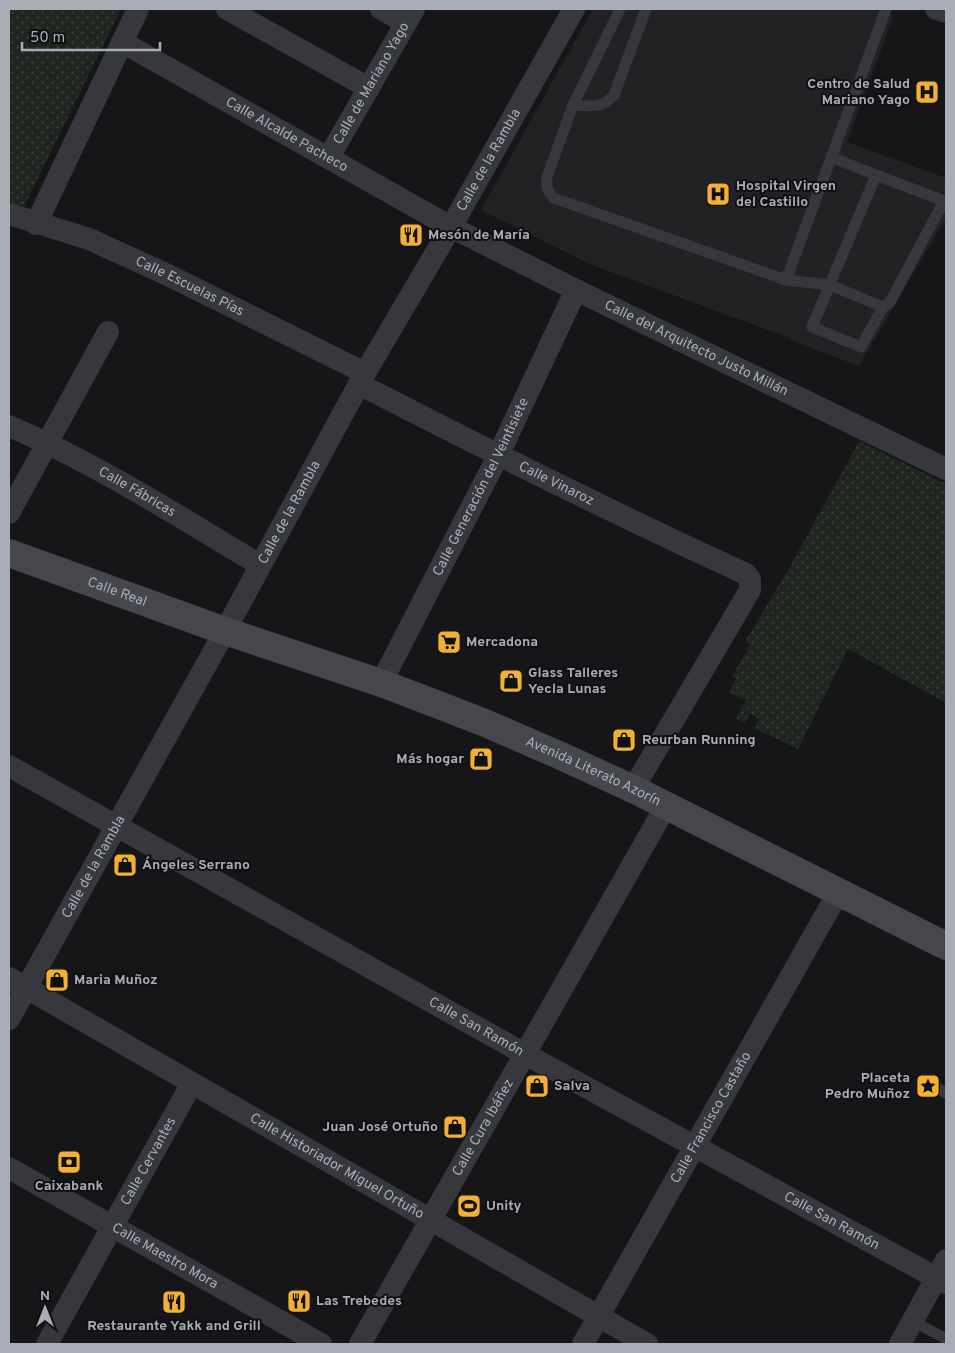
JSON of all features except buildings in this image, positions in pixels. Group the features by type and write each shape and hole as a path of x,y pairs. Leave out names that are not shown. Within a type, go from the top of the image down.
{"main road":[{"name":"Calle Real","path":"9,553 225,631"},
{"name":"Avenida Literato Azorín","path":"225,631 381,683 485,723 560,755 633,789 946,946"}],"street":[{"path":"36,224 138,9"},
{"path":"227,9 369,88"},
{"path":"381,9 410,16"},
{"name":"Calle de la Rambla","path":"9,1019 17,983 116,825 225,631 362,379 452,227 574,9"},
{"path":"936,9 946,12"},
{"name":"Calle de Mariano Yago","path":"329,157 410,16"},
{"name":"Calle Alcalde Pacheco","path":"122,42 452,227"},
{"name":"Calle Escuelas Pías","path":"9,214 36,224 90,239 168,275 362,379"},
{"name":"Calle del Arquitecto Justo Millán","path":"452,227 576,290 945,468"},
{"name":"Calle Generación del Veintisiete","path":"381,683 498,456 576,290"},
{"path":"9,513 46,442 108,332"},
{"name":"Calle Vinaroz","path":"362,379 498,456 675,542 746,574 750,579 750,590 746,598 633,789"},
{"name":"Calle Fábricas","path":"9,426 46,442 88,464 260,565"},
{"name":"Calle San Ramón","path":"9,766 525,1054 695,1146 943,1274"},
{"name":"Calle Cura Ibáñez","path":"360,1344 666,806"},
{"name":"Calle Francisco Castaño","path":"583,1344 839,891"},
{"name":"Calle Historiador Miguel Ortuño","path":"17,983 647,1344"},
{"name":"Calle Cervantes","path":"47,1344 192,1083"},
{"name":"Calle Maestro Mora","path":"9,1168 321,1344"},
{"path":"900,1344 943,1274"}],"lane":[{"path":"620,9 573,105 547,177 546,185 548,192 554,198 786,280 830,285 883,307"},
{"path":"573,105 602,104 608,102 614,95 646,9"},
{"path":"786,280 886,9"},
{"path":"832,157 944,201 890,302 883,307 861,347 812,327 876,175"},
{"path":"926,1083 946,1093"},
{"path":"913,1321 946,1339"}],"shaded area":[{"path":"9,9 121,9 23,209 9,201"},
{"name":"Hospital Virgen del Castillo","path":"593,9 877,9 894,15 847,142 946,178 946,218 859,366 790,340 790,338 592,265 481,210"},
{"path":"859,441 946,484 946,703 848,649 798,749 754,728 759,719 750,714 745,723 736,719 746,700 729,692 736,679 732,676 750,645 745,641 787,572"}],"place":[{"name":"Centro de Salud Mariano Yago","path":"927,92"},
{"name":"Hospital Virgen del Castillo","path":"718,194"},
{"name":"Mesón de María","path":"411,235"},
{"name":"Mercadona","path":"449,642"},
{"name":"Glass Talleres Yecla Lunas","path":"511,681"},
{"name":"Reurban Running","path":"624,740"},
{"name":"Más hogar","path":"481,759"},
{"name":"Ángeles Serrano","path":"125,865"},
{"name":"Maria Muñoz","path":"57,980"},
{"name":"Salva","path":"537,1086"},
{"name":"Placeta Pedro Muñoz","path":"928,1086"},
{"name":"Juan José Ortuño","path":"455,1127"},
{"name":"Caixabank","path":"69,1162"},
{"name":"Unity","path":"469,1206"},
{"name":"Las Trebedes","path":"299,1301"},
{"name":"Restaurante Yakk and Grill","path":"174,1302"}]}
